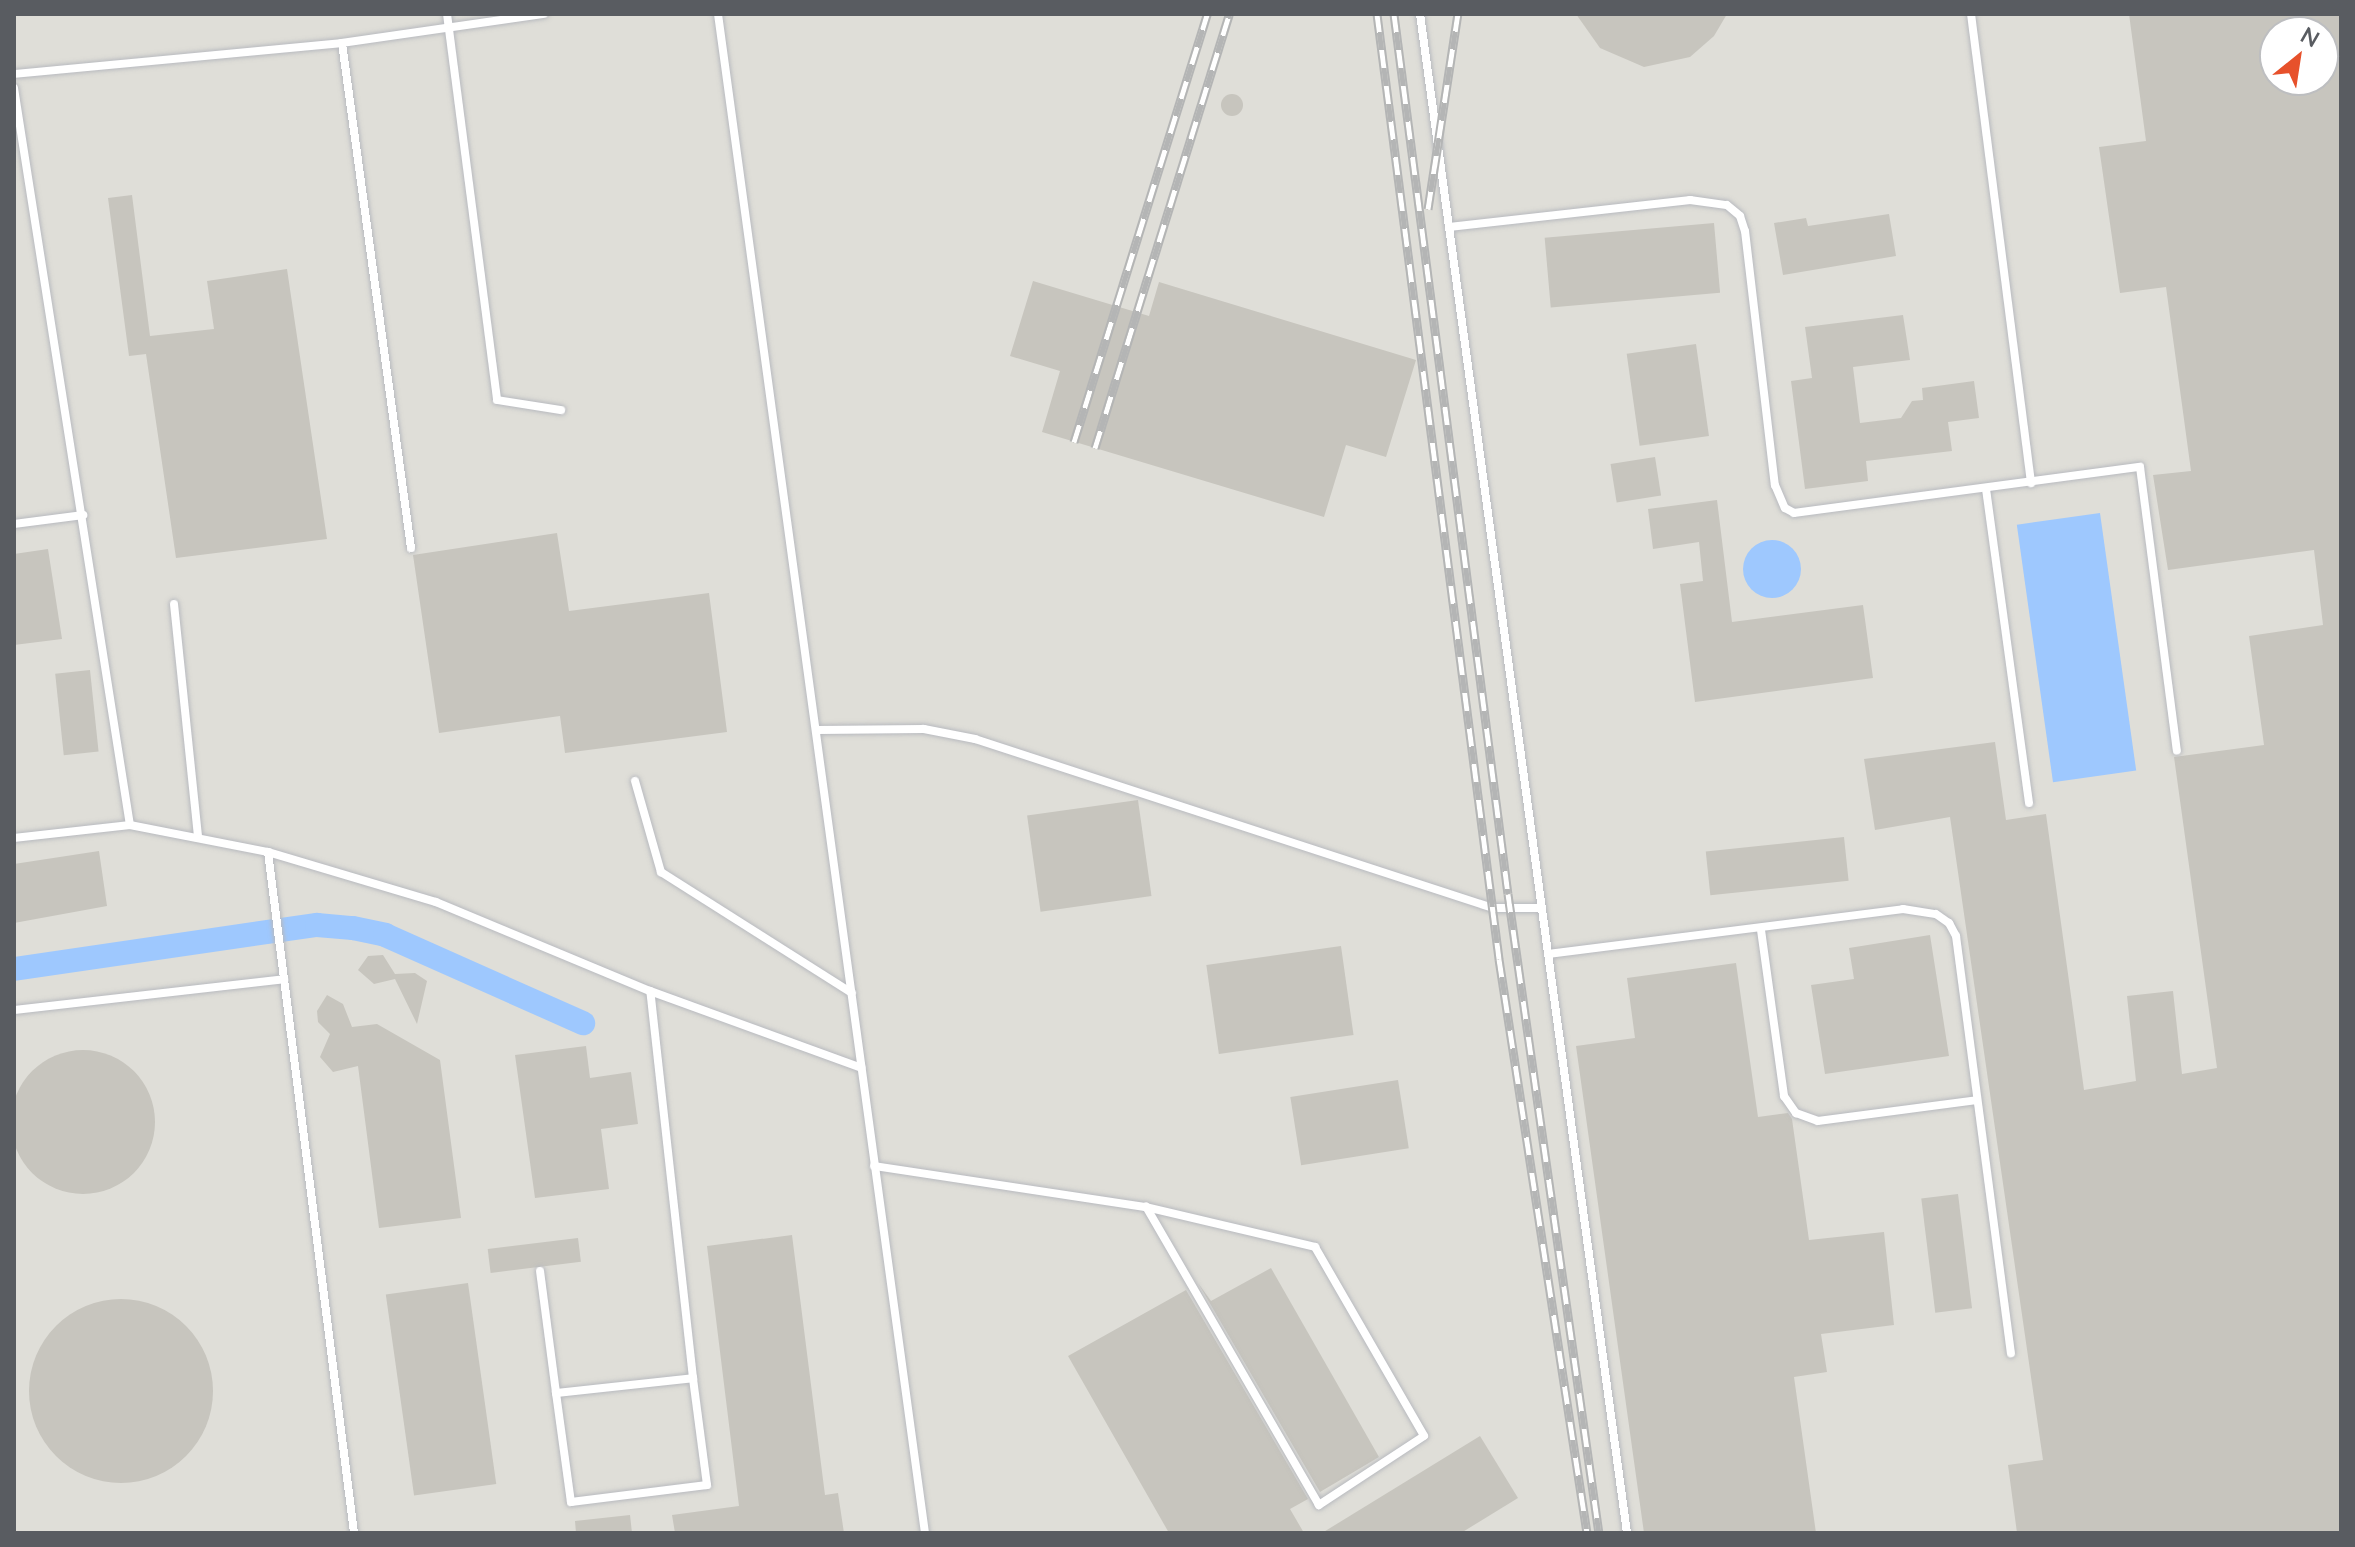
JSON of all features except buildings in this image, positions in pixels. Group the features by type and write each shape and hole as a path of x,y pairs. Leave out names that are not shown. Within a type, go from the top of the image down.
{"lane":[{"path":"447,14 497,400 561,410"},
{"path":"14,74 342,43 544,14"},
{"path":"718,14 925,1533"},
{"path":"1420,14 1627,1533"},
{"path":"1971,14 2031,483"},
{"path":"342,43 411,548"},
{"path":"14,88 130,825"},
{"path":"1449,227 1690,200 1727,205 1740,216 1745,231 1775,485 1785,508 1806,516 2140,467 2177,751"},
{"path":"1986,489 2029,803"},
{"path":"14,524 83,515"},
{"path":"174,604 198,838"},
{"path":"817,730 924,729 975,739 1478,903 1541,908"},
{"path":"635,781 661,872 852,993"},
{"path":"14,838 130,825 268,852 436,902 650,991 861,1068"},
{"path":"268,852 354,1533"},
{"path":"1548,954 1761,930 1903,909 1936,914 1949,923 1956,936 2011,1353"},
{"path":"1761,930 1784,1096 1796,1113 1818,1121 1977,1100"},
{"path":"14,1010 284,979"},
{"path":"540,1271 571,1502 707,1485 650,991"},
{"path":"874,1166 1146,1207 1315,1247 1424,1436 1319,1505 1146,1207"},
{"path":"556,1393 693,1378"}],"shaded area":[{"path":"14,14 2341,14 2341,1533 14,1533"}],"water":[{"path":"2100,513 2136,770 2053,782 2017,525"},
{"path":"1772,540 1783,542 1792,549 1799,558 1799,580 1792,589 1783,596 1772,598 1761,596 1752,589 1745,580 1743,569 1745,558 1752,549 1761,542"}],"waterway":[{"path":"14,969 317,925 353,928 385,935 583,1023"}],"railway":[{"path":"1074,442 1207,14"},
{"path":"1095,448 1229,14"},
{"path":"1377,14 1499,959 1587,1533"},
{"path":"1394,14 1508,894 1599,1533"},
{"path":"1428,209 1458,14"}]}
